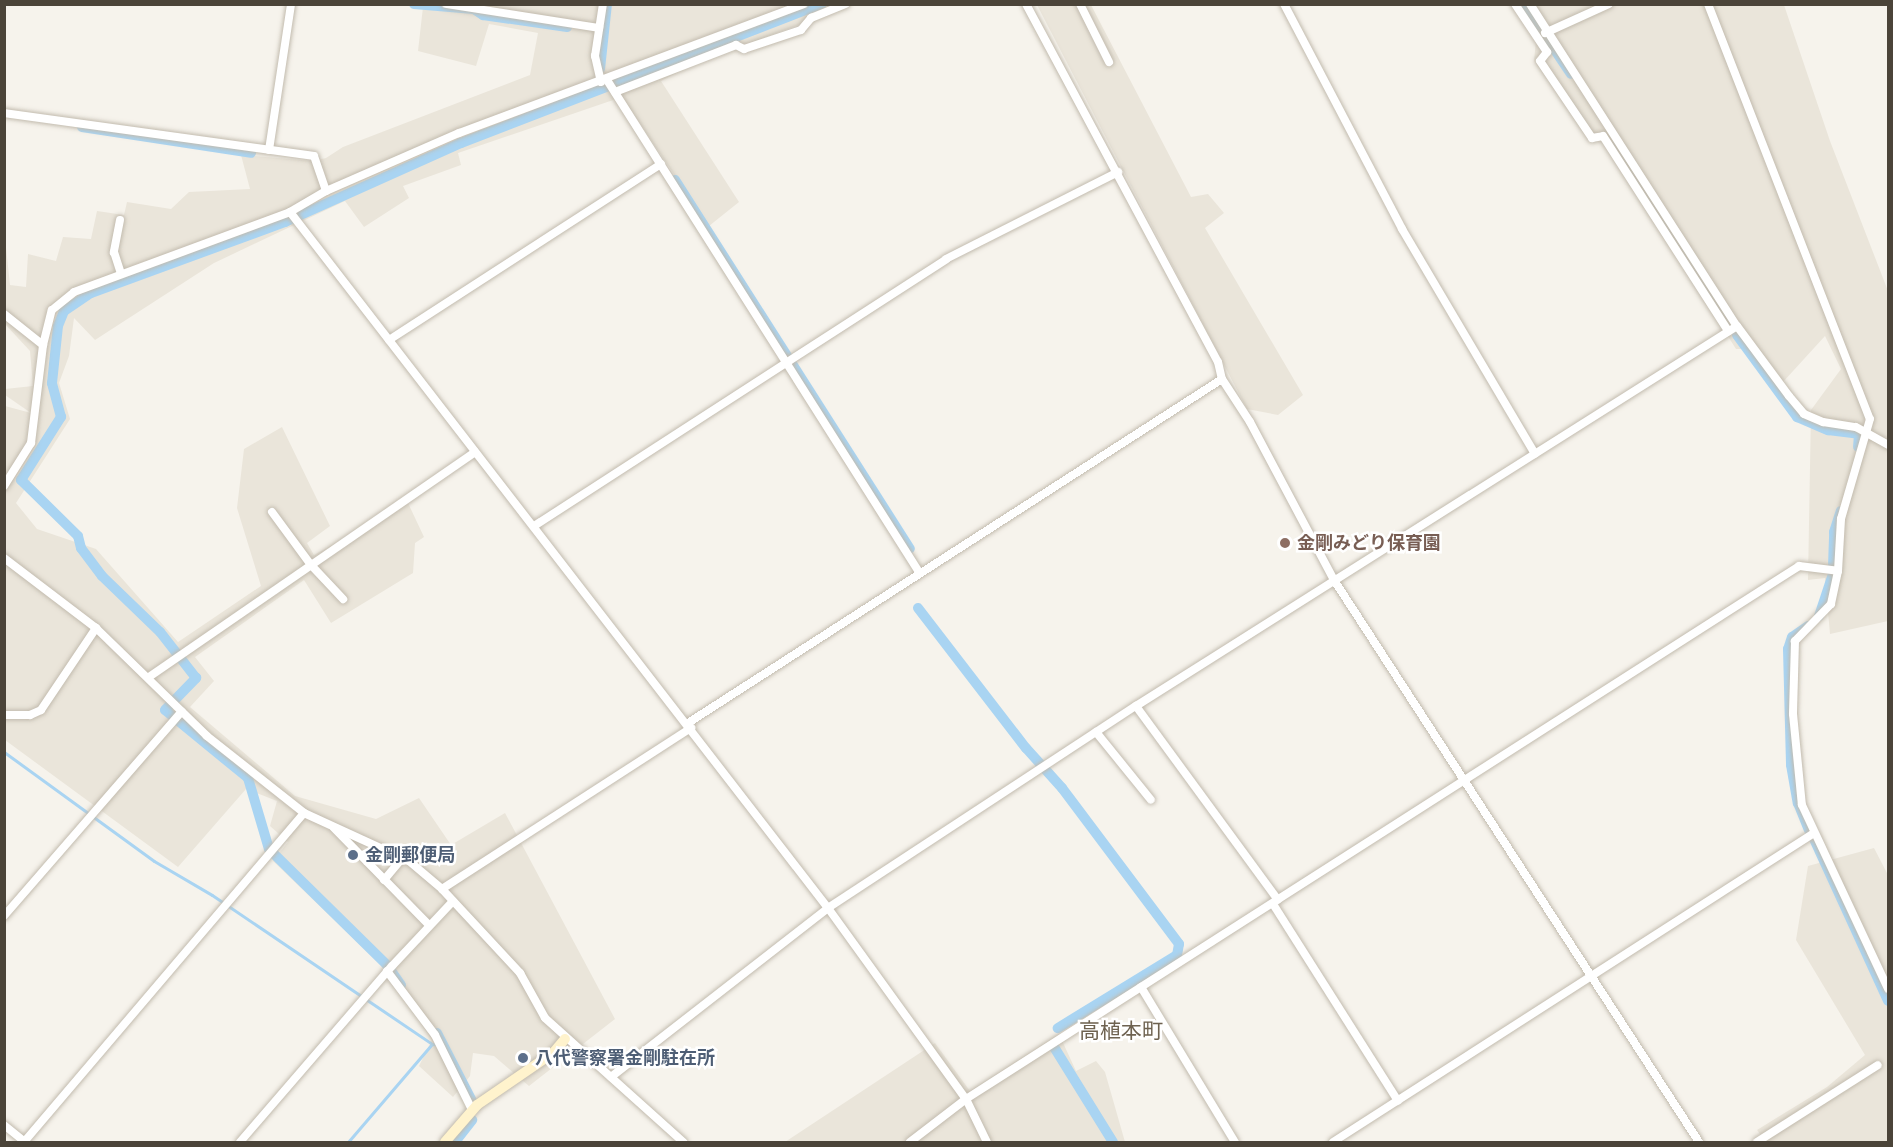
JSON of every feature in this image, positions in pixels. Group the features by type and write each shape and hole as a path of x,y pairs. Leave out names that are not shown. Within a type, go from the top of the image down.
{"street":[{"path":"269,150 291,4"},
{"path":"446,4 599,28"},
{"path":"603,4 595,56 604,81 615,92 789,360 919,572"},
{"path":"4,486 31,442 43,345 52,310 62,300 121,273 290,213 326,191 459,134 804,4"},
{"path":"615,92 736,45 744,50 801,30 811,18 845,4"},
{"path":"1026,4 1218,362 1222,379 1250,422 1334,580 1699,1143"},
{"path":"1080,4 1109,62"},
{"path":"1284,4 1402,229 1535,454"},
{"path":"1515,4 1543,34 1737,326 1804,414 1823,422 1856,426 1888,445"},
{"path":"1530,4 1543,34 1547,52 1540,61 1592,138 1603,136 1728,331"},
{"path":"1543,34 1609,4"},
{"path":"1708,4 1870,418 1841,519 1838,571 1831,604 1818,621 1798,635 1793,650 1797,776 1802,805 1888,989"},
{"path":"4,112 314,156 326,191"},
{"path":"388,340 661,164"},
{"path":"534,526 946,259 1118,172"},
{"path":"290,213 828,908 966,1099 987,1143"},
{"path":"120,220 114,252 121,273"},
{"path":"4,314 43,345"},
{"path":"611,1077 828,908 1136,706 1737,326"},
{"path":"442,889 919,572 1222,379"},
{"path":"149,677 475,452"},
{"path":"272,512 311,565 344,599"},
{"path":"4,558 96,628 160,687 180,710 304,813 403,857 442,889 520,973 545,1018 565,1039 611,1077 683,1143"},
{"path":"910,1143 966,1099 1799,566 1838,571"},
{"path":"4,715 30,715 48,704 96,628"},
{"path":"1136,706 1275,902 1398,1101"},
{"path":"4,916 180,710"},
{"path":"1096,732 1151,800"},
{"path":"4,1125 24,1142 304,813"},
{"path":"333,827 428,924"},
{"path":"1333,1143 1342,1140 1398,1101 1814,833"},
{"path":"384,880 403,857"},
{"path":"240,1143 428,924 453,901"},
{"path":"389,969 435,1035 472,1110"},
{"path":"1141,987 1235,1143"},
{"path":"445,1143 472,1110 554,1052 565,1039"},
{"path":"1757,1143 1878,1065"}],"shaded area":[{"path":"410,5 853,5 698,62 661,81 739,202 709,226 622,97 458,153 461,165 403,186 409,198 364,227 345,201 214,263 95,340 74,318 69,356 59,383 70,419 16,503 37,529 96,549 178,642 261,586 237,508 244,449 282,427 330,526 307,543 314,555 408,503 424,537 415,543 413,573 331,623 304,580 195,657 214,681 190,707 295,796 376,819 419,798 451,845 505,813 615,1019 529,1086 494,1056 473,1053 470,1076 453,1097 419,1066 432,1040 381,965 273,861 288,842 270,826 277,801 246,789 178,867 5,740 5,406 31,413 5,395 5,389 33,386 30,351 5,324 5,238 10,285 26,287 28,254 56,261 63,237 91,239 97,211 124,215 127,202 171,209 189,192 250,189 241,155 313,161 326,158 343,147 530,75 538,33 489,24 476,66 418,51 423,7"},
{"path":"1037,5 1091,5 1191,197 1208,194 1224,213 1205,228 1303,395 1278,415 1247,409"},
{"path":"1512,5 1784,5 1830,141 1888,291 1888,621 1830,634 1825,578 1808,580 1811,410 1841,369 1825,336 1783,382 1757,349 1736,349 1602,137 1591,139 1534,61 1536,41"},
{"path":"1874,848 1888,875 1888,1142 1766,1142 1757,1130 1827,1087 1865,1055 1796,940 1808,866"},
{"path":"1059,1034 1076,1071 1096,1061 1105,1072 1125,1142 785,1142 935,1043 970,1091"}],"waterway":[{"path":"414,4 474,9 483,15 567,27"},
{"path":"600,69 607,4"},
{"path":"401,985 387,965 269,849 248,778 165,710 196,678 160,632 102,576 81,548 78,536 21,480 61,417 52,383 58,326 64,311 91,293 285,222 461,143 822,4"},
{"path":"1524,4 1571,74"},
{"path":"82,127 251,153"},
{"path":"1616,145 1732,327"},
{"path":"675,180 910,549"},
{"path":"1737,335 1797,417 1828,430 1859,434 1858,447"},
{"path":"1833,567 1834,532 1841,511"},
{"path":"1819,616 1833,574"},
{"path":"918,608 1026,748 1062,788 1179,944 1177,955 1058,1028"},
{"path":"1808,626 1792,637 1788,649 1791,765 1798,803 1809,830"},
{"path":"4,752 154,861 212,895 432,1044 444,1045"},
{"path":"1814,839 1888,1001"},
{"path":"437,1033 472,1101"},
{"path":"348,1142 432,1044"},
{"path":"1054,1047 1113,1142"},
{"path":"455,1142 472,1120"}],"place":[{"name":"金剛みどり保育園","path":"1285,543"},
{"name":"金剛郵便局","path":"353,855"},
{"name":"八代警察署金剛駐在所","path":"523,1058"}],"district":[{"name":"高植本町","path":"1121,1031"}]}
